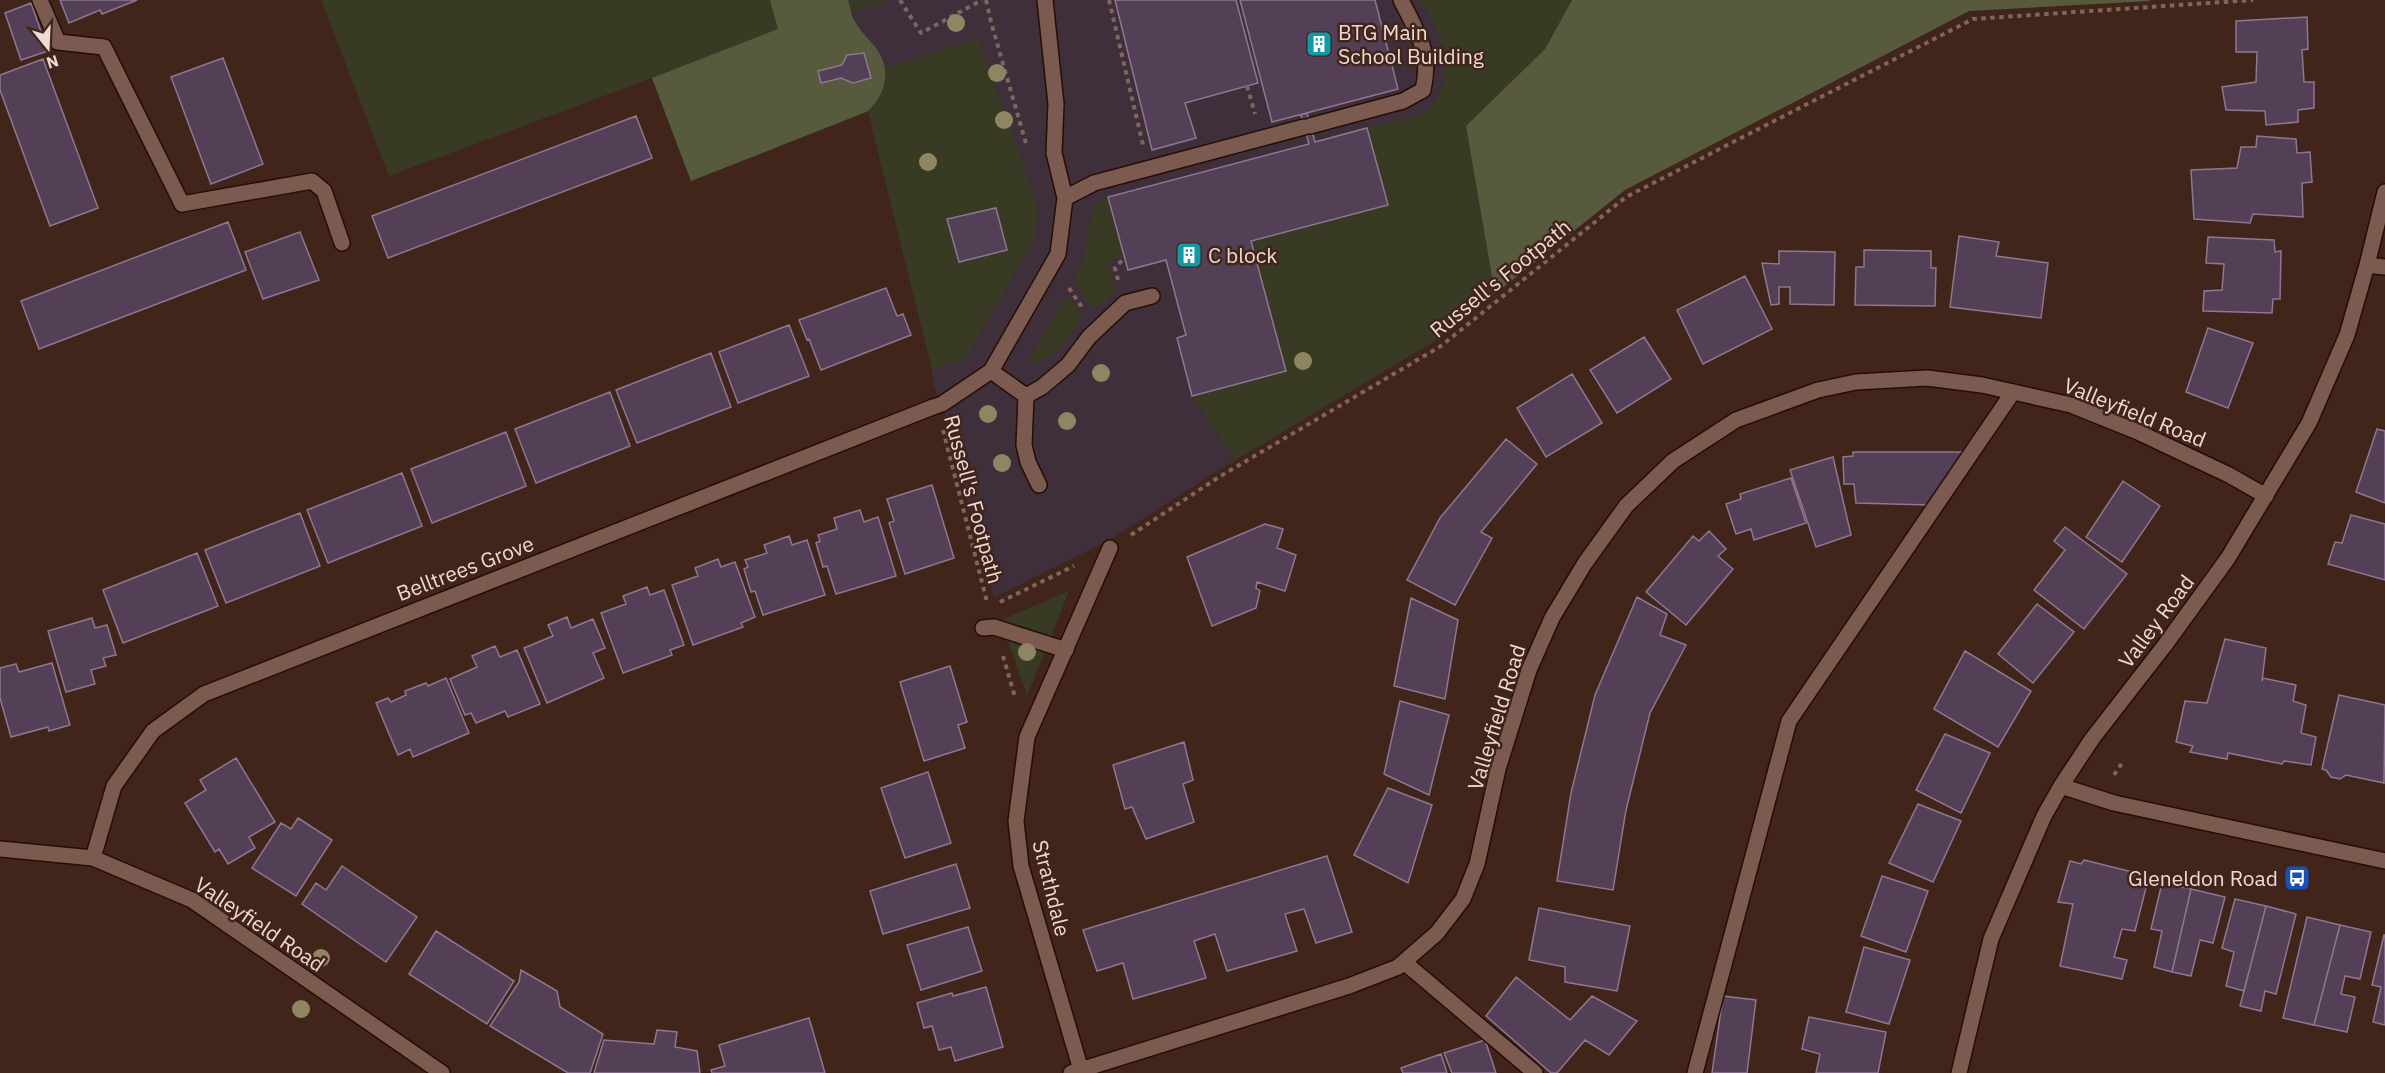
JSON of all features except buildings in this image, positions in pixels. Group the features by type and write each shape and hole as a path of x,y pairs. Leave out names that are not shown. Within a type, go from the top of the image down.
{"street":[{"path":"40,0 58,42 104,47 182,204 312,181 324,191 342,243"},
{"path":"1026,396 991,371 1058,254 1065,198 1054,153 1056,104 1045,0"},
{"path":"1065,198 1094,183 1403,101 1422,90 1427,73 1425,55 1420,38 1401,0"},
{"name":"Valley Road","path":"1959,1073 1991,939 2036,834 2061,786 2092,739 2165,645 2228,558 2308,423 2347,335 2385,192"},
{"path":"2367,265 2385,267"},
{"path":"1026,396 1042,387 1068,365 1089,337 1125,303 1152,296"},
{"name":"Belltrees Grove","path":"93,858 114,786 153,731 204,694 942,404 991,371"},
{"name":"Valleyfield Road","path":"1076,1072 1349,986 1398,968 1437,933 1463,899 1477,864 1498,769 1529,670 1552,618 1585,563 1626,506 1673,461 1736,420 1818,390 1856,381 1928,378 1982,386 2072,405 2229,475 2266,496"},
{"path":"1695,1073 1788,721 2013,392"},
{"path":"1026,396 1024,445 1028,462 1039,485"},
{"name":"Strathdale","path":"1076,1072 1021,866 1016,821 1027,737 1110,548"},
{"path":"989,628 1066,650"},
{"path":"2061,786 2114,804 2385,861"},
{"name":"Valleyfield Road","path":"0,849 93,858 192,900 442,1073"},
{"path":"1404,962 1535,1073"}],"path":[{"path":"900,0 921,33 984,0 1028,150"},
{"path":"1109,0 1132,83 1140,128"},
{"name":"Russell's Footpath","path":"933,407 944,434 988,607 1110,548 1218,477 1441,346 1626,197 1973,19 2253,0"},
{"path":"1246,86 1253,106"},
{"path":"1052,264 1097,330"},
{"path":"988,607 989,628 1016,700"},
{"path":"2114,776 2122,763"}],"shaded area":[{"path":"848,0 1572,0 1545,49 1466,126 1495,294 1438,339 1214,473 1108,541 994,597 942,404 934,386 868,111 886,77 878,51 854,20"}],"green space":[{"path":"321,0 884,0 885,3 851,12 854,20 878,51 884,68 978,38 1038,206 1035,238 965,360 932,370 868,112 691,181 652,78 389,176"},
{"path":"770,0 848,0 855,22 881,56 885,73 883,89 868,111 691,181 652,78 778,29"},
{"path":"1420,0 1572,0 1545,49 1466,126 1495,294 1438,339 1235,460 1192,396 1286,370 1251,241 1387,205 1367,128 1425,112 1439,94 1446,69 1443,45"},
{"path":"1572,0 2150,1 1969,11 1625,190 1495,294 1466,126 1545,49"},
{"path":"1108,197 1123,253 1109,264 1116,291 1093,310 1074,279 1084,258 1090,221 1097,202"},
{"path":"1064,297 1072,299 1082,318 1060,350 1035,363 1030,359"},
{"path":"1069,591 1027,696 1001,620"}],"place":[{"name":"BTG Main School Building","path":"1319,44"},
{"name":"C block","path":"1189,255"},
{"name":"Gleneldon Road","path":"2297,878"}]}
